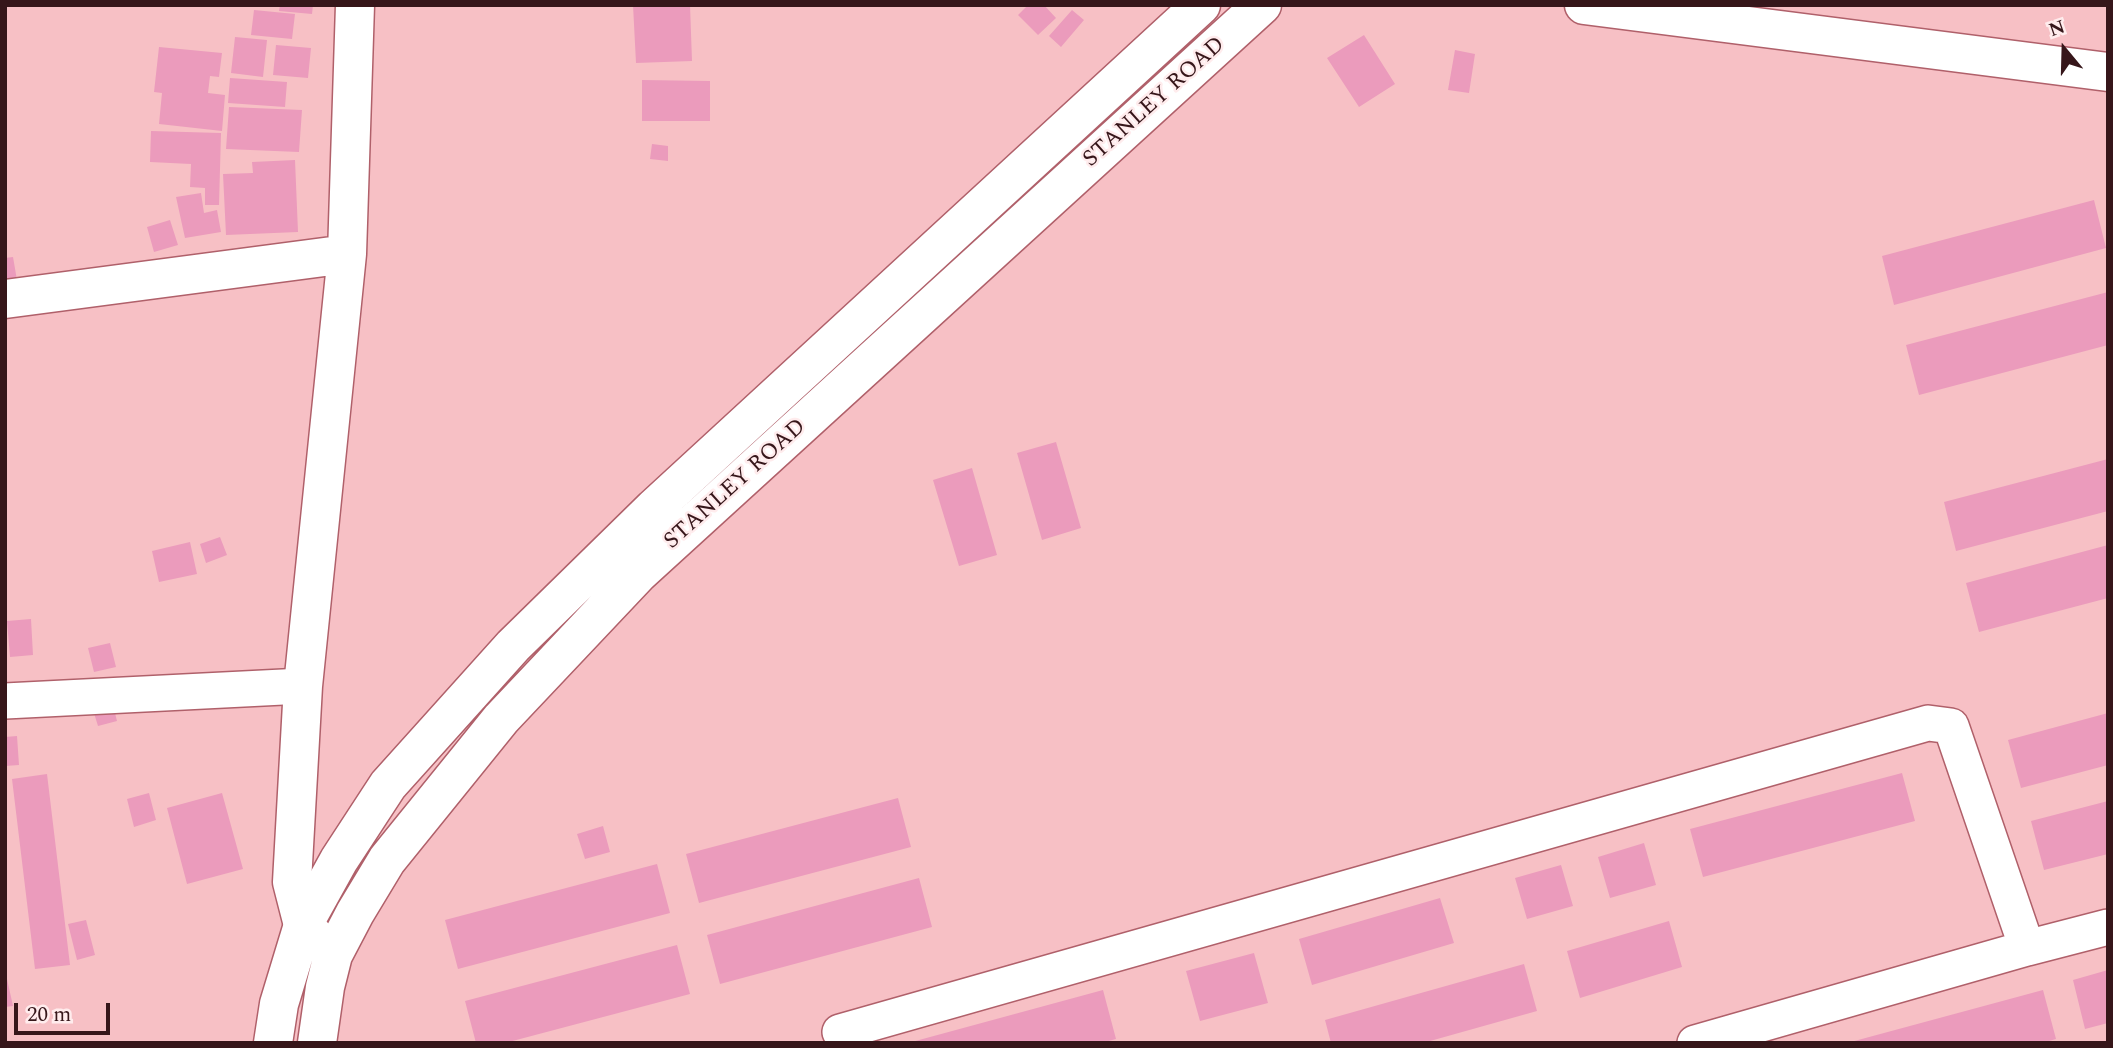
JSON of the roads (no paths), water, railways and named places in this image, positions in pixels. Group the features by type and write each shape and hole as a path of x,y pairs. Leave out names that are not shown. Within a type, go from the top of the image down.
{"main road":[{"path":"333,956 303,925 292,882 303,686 347,254 355,5"},
{"name":"STANLEY ROAD","path":"273,1043 279,1004 303,925 339,860 388,785 513,646 654,508 1201,5"},
{"name":"STANLEY ROAD","path":"317,1043 325,987 333,956 355,912 387,860 501,719 639,573 1262,5"},
{"path":"1584,5 2108,72"},
{"path":"5,299 347,254"}],"street":[{"path":"5,701 303,686"},
{"path":"839,1032 1928,723 1951,726 2027,948"},
{"path":"1695,1043 2027,948 2108,928"}]}
